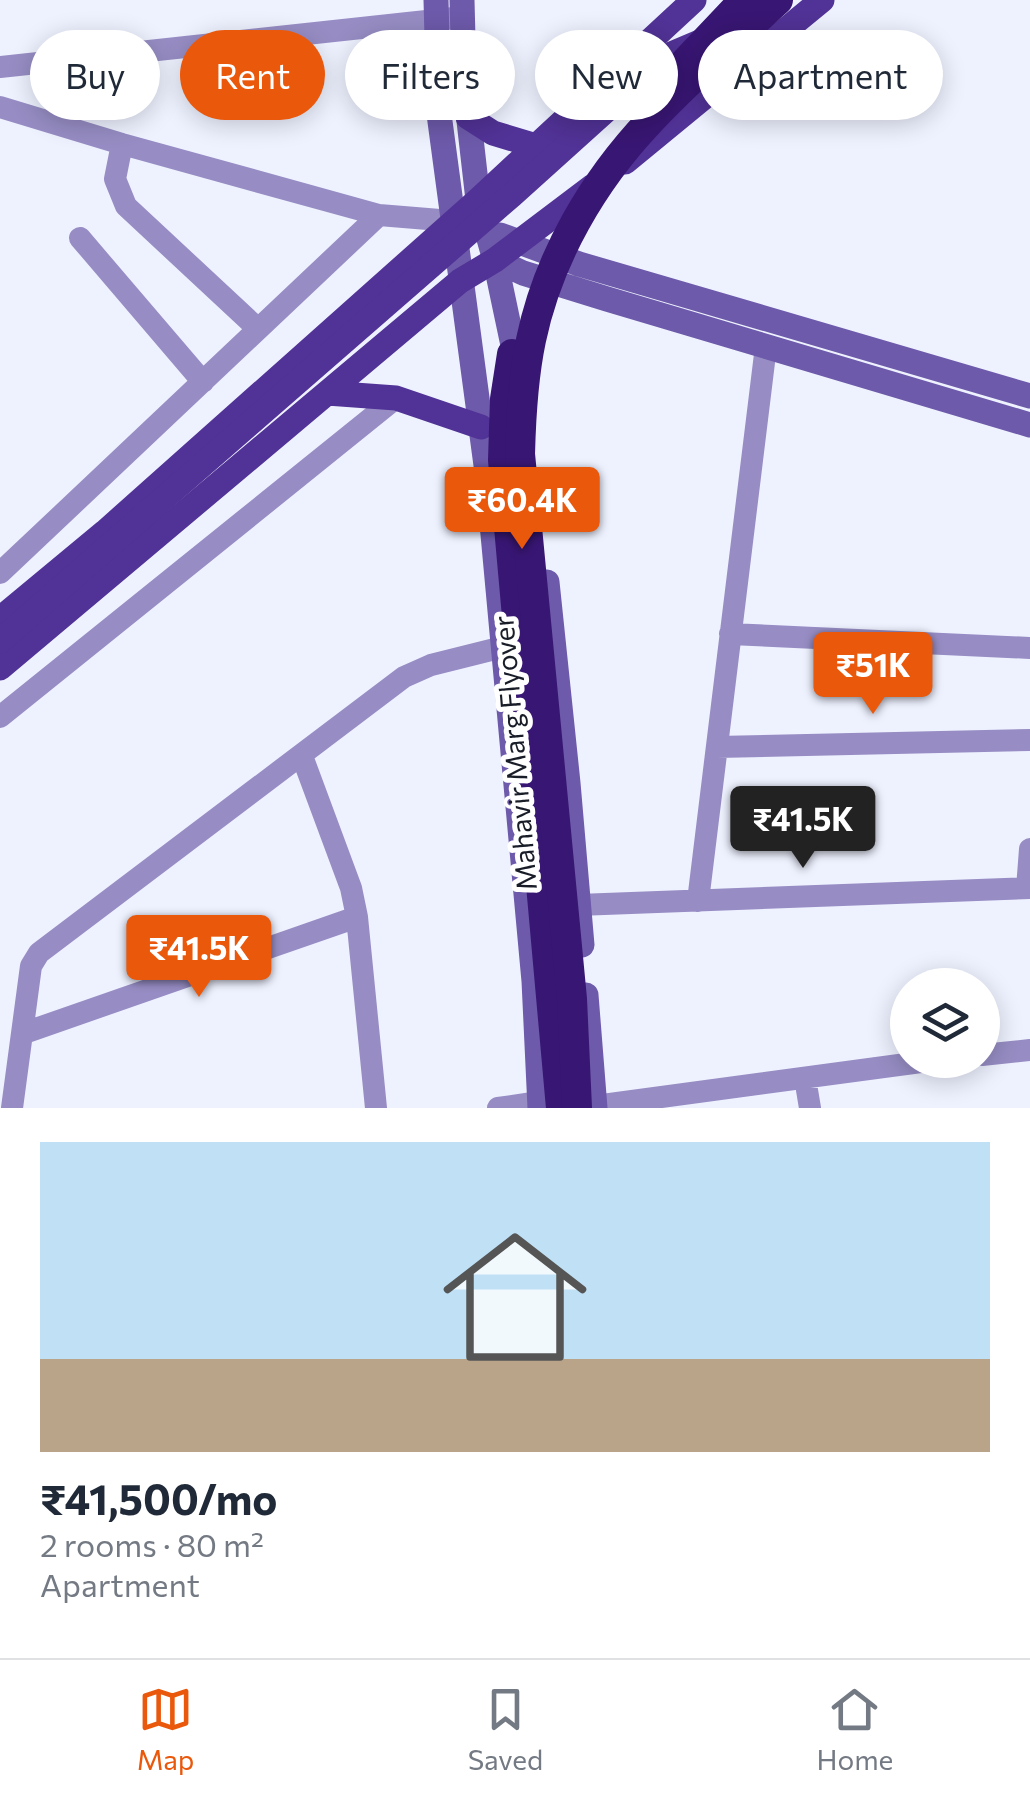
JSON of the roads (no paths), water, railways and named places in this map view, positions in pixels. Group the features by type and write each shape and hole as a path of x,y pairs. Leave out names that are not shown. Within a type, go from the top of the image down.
{"highway":[{"name":"Mahavir Marg Flyover","path":"714,30 744,0"},
{"name":"Mahavir Marg Flyover","path":"589,1107 572,999 520,454 522,399 531,340 557,260 580,214 612,166 649,122 778,0"},
{"name":"Mahavir Marg Flyover","path":"547,1106 503,460 505,399 512,354 538,267 564,209 616,136 698,47"}],"main road":[{"path":"0,620 105,532 478,200 694,0"},
{"path":"0,668 460,281 495,260 648,145 822,0"},
{"path":"0,642 653,68 669,55 698,43"},
{"path":"473,120 493,133 536,146"},
{"path":"326,393 396,398 481,427"}],"street":[{"path":"0,67 449,9 440,114 488,480 547,1106 498,1108"},
{"path":"0,107 379,215 452,221 486,229 579,264 1030,396"},
{"path":"468,120 478,200 530,421 568,784 589,1107 890,1066"},
{"path":"122,144 115,179 126,206 258,329"},
{"path":"0,573 379,215"},
{"path":"80,238 203,382"},
{"path":"495,260 523,273 1030,426"},
{"path":"698,901 766,346"},
{"path":"0,717 396,398"},
{"path":"730,634 1030,648"},
{"path":"12,1108 31,966 39,953 404,677 503,647"},
{"path":"717,747 1030,740"},
{"path":"302,756 352,888 376,1108"},
{"path":"578,906 1028,888 1030,848"},
{"path":"24,1033 357,917"},
{"path":"1000,1054 1030,1050"},
{"path":"805,1078 810,1108"}]}
